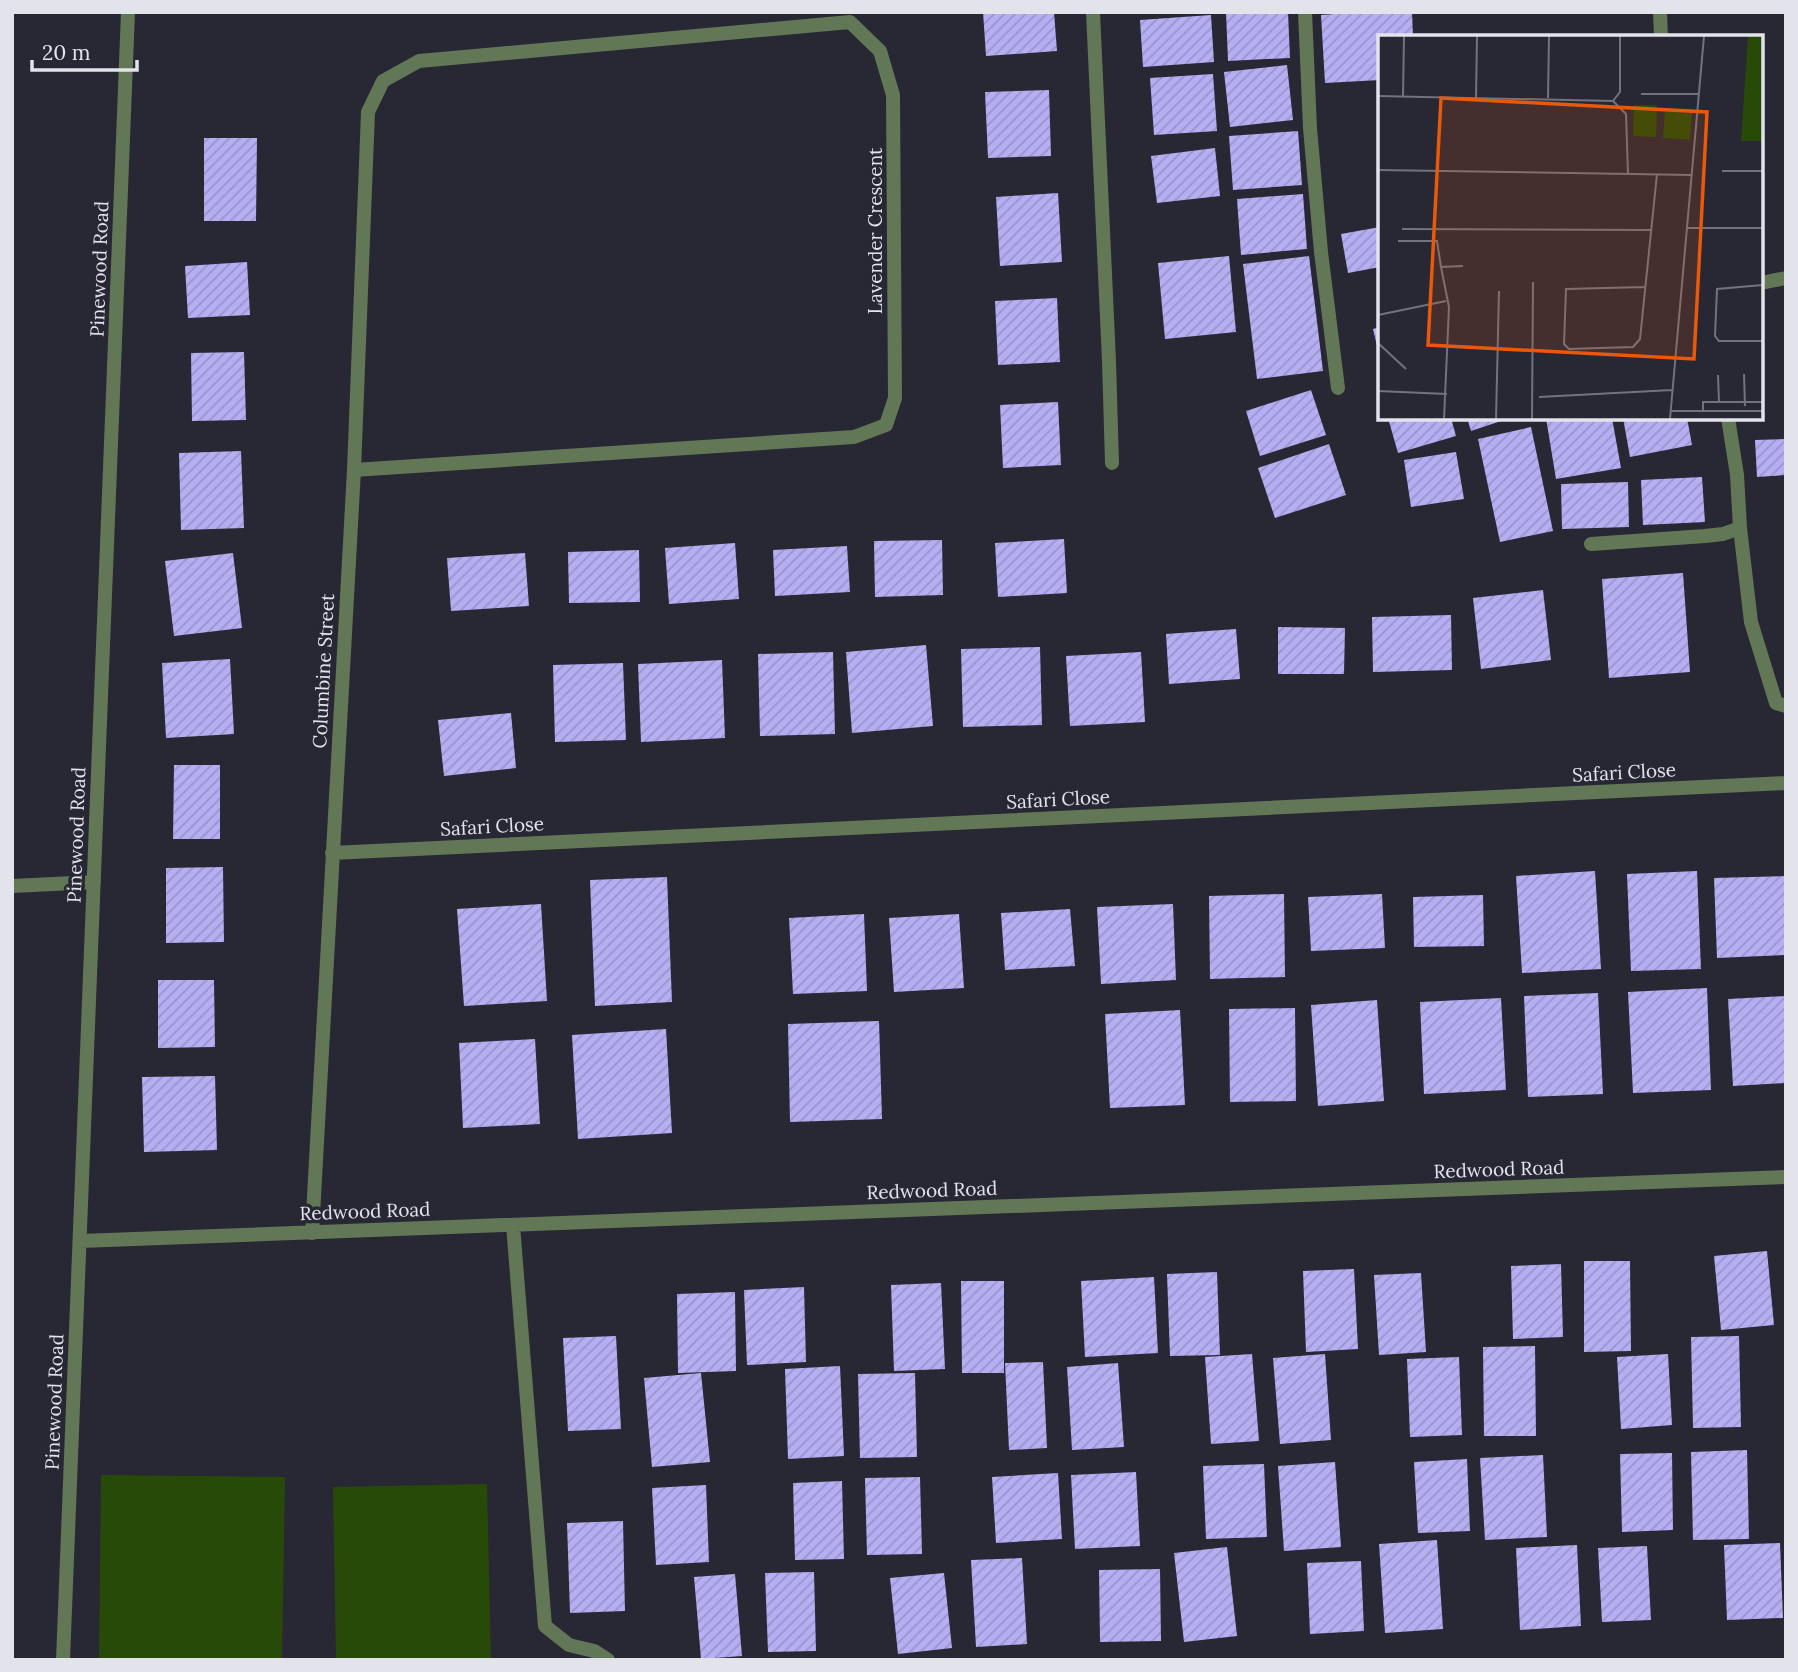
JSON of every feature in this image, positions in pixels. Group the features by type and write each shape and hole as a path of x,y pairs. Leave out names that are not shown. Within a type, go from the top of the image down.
{"street":[{"name":"Pinewood Road","path":"63,1660 128,12"},
{"path":"1093,12 1112,463"},
{"path":"1305,12 1310,128 1321,252 1338,388"},
{"path":"1660,12 1661,35"},
{"name":"Lavender Crescent","path":"354,470 854,438 886,425 895,398 893,95 880,51 850,22 419,61 383,80 368,112"},
{"name":"Columbine Street","path":"312,1233 354,470 368,112"},
{"path":"1763,282 1786,278"},
{"path":"1728,420 1737,475 1751,622 1776,703 1786,706"},
{"path":"1591,544 1705,536 1740,528"},
{"name":"Safari Close","path":"332,853 1786,783"},
{"path":"12,886 94,882"},
{"name":"Redwood Road","path":"80,1241 1786,1177"},
{"path":"513,1225 545,1626 569,1645 594,1651 608,1660"}],"green space":[{"path":"101,1475 285,1477 282,1660 99,1660"},
{"path":"487,1484 491,1660 336,1660 333,1487"}],"building":[{"path":"983,12 1054,12 1057,51 986,56"},
{"path":"1226,12 1288,12 1290,58 1228,61"},
{"path":"1412,12 1413,35 1378,35 1378,80 1325,83 1321,15"},
{"path":"1211,15 1214,62 1143,67 1140,20"},
{"path":"1287,65 1293,120 1230,127 1224,72"},
{"path":"1213,74 1217,131 1154,135 1150,78"},
{"path":"1049,90 1051,156 988,158 985,92"},
{"path":"1298,131 1302,185 1233,190 1229,136"},
{"path":"204,138 257,138 256,221 204,221"},
{"path":"1215,148 1220,196 1157,203 1151,156"},
{"path":"1058,193 1062,262 1000,266 996,197"},
{"path":"1303,194 1307,249 1241,255 1237,199"},
{"path":"1378,227 1378,267 1348,273 1341,234"},
{"path":"1229,256 1236,332 1165,339 1158,263"},
{"path":"1309,256 1323,371 1257,379 1243,264"},
{"path":"247,262 250,315 188,318 185,266"},
{"path":"1057,298 1060,362 998,365 995,301"},
{"path":"1378,328 1378,350 1373,329"},
{"path":"244,352 246,420 192,421 191,353"},
{"path":"1311,390 1326,435 1260,456 1246,411"},
{"path":"1058,402 1061,465 1003,468 1000,405"},
{"path":"1389,420 1452,420 1456,436 1398,453"},
{"path":"1468,420 1504,420 1471,431"},
{"path":"1546,420 1612,420 1621,468 1556,479"},
{"path":"1623,420 1687,420 1692,445 1630,457"},
{"path":"1531,427 1553,531 1500,542 1478,439"},
{"path":"1786,439 1786,475 1757,477 1755,440"},
{"path":"1329,444 1346,495 1275,518 1258,468"},
{"path":"241,451 244,528 181,530 179,453"},
{"path":"1456,452 1464,499 1411,507 1404,460"},
{"path":"1702,477 1705,522 1643,525 1641,480"},
{"path":"1628,482 1629,527 1562,529 1561,484"},
{"path":"1064,539 1067,593 998,597 995,543"},
{"path":"942,540 943,595 875,597 874,541"},
{"path":"735,543 739,599 669,604 665,548"},
{"path":"847,546 850,592 775,596 773,550"},
{"path":"639,550 640,602 569,603 568,552"},
{"path":"233,553 242,628 174,636 165,561"},
{"path":"525,553 529,606 451,611 447,558"},
{"path":"1683,573 1690,672 1609,678 1602,579"},
{"path":"1543,590 1551,660 1481,669 1473,598"},
{"path":"1451,615 1452,670 1373,672 1372,617"},
{"path":"1278,627 1345,628 1344,674 1278,674"},
{"path":"1236,629 1240,679 1169,684 1166,634"},
{"path":"926,645 933,726 852,733 846,652"},
{"path":"1040,647 1042,725 963,727 961,649"},
{"path":"833,652 835,734 760,736 758,654"},
{"path":"1141,652 1145,722 1070,726 1066,656"},
{"path":"230,659 234,734 166,738 162,663"},
{"path":"722,660 725,738 641,742 638,664"},
{"path":"623,663 626,740 555,742 553,665"},
{"path":"511,713 516,768 444,776 438,720"},
{"path":"174,765 220,765 220,839 173,839"},
{"path":"223,867 224,942 166,943 166,868"},
{"path":"1595,871 1601,969 1522,973 1516,876"},
{"path":"1697,871 1701,969 1631,971 1627,874"},
{"path":"1786,876 1786,955 1717,958 1714,878"},
{"path":"667,877 672,1002 595,1006 590,880"},
{"path":"1284,894 1285,977 1210,979 1209,896"},
{"path":"1382,894 1385,948 1311,951 1308,897"},
{"path":"1483,895 1484,946 1414,947 1413,897"},
{"path":"541,904 547,1001 464,1006 457,909"},
{"path":"1173,904 1176,980 1101,984 1097,907"},
{"path":"1070,909 1075,966 1005,970 1001,913"},
{"path":"864,914 867,991 793,994 789,918"},
{"path":"959,914 964,988 894,992 889,918"},
{"path":"158,980 214,980 215,1047 158,1048"},
{"path":"1707,988 1711,1090 1633,1093 1628,992"},
{"path":"1598,993 1603,1094 1528,1097 1524,996"},
{"path":"1786,996 1786,1083 1733,1086 1728,999"},
{"path":"1501,998 1506,1090 1424,1094 1420,1002"},
{"path":"1377,1000 1384,1101 1318,1106 1311,1005"},
{"path":"1295,1008 1296,1101 1230,1102 1229,1009"},
{"path":"1180,1010 1185,1105 1110,1108 1105,1014"},
{"path":"879,1021 882,1119 790,1122 788,1024"},
{"path":"666,1029 672,1133 578,1139 572,1035"},
{"path":"535,1039 540,1124 463,1128 459,1043"},
{"path":"215,1076 217,1150 144,1152 142,1077"},
{"path":"1767,1251 1774,1325 1721,1330 1714,1256"},
{"path":"1584,1261 1630,1261 1631,1351 1584,1352"},
{"path":"1561,1264 1563,1337 1513,1339 1511,1266"},
{"path":"1354,1269 1358,1349 1306,1352 1303,1271"},
{"path":"1217,1272 1220,1355 1170,1356 1167,1274"},
{"path":"1421,1273 1426,1352 1379,1355 1374,1275"},
{"path":"1154,1277 1158,1353 1085,1357 1081,1281"},
{"path":"961,1281 1004,1281 1004,1373 962,1373"},
{"path":"941,1283 945,1369 894,1371 891,1285"},
{"path":"804,1287 806,1362 747,1365 744,1290"},
{"path":"735,1292 736,1371 678,1373 677,1294"},
{"path":"616,1336 621,1429 568,1431 563,1338"},
{"path":"1739,1336 1741,1427 1693,1428 1691,1337"},
{"path":"1535,1346 1536,1436 1484,1436 1483,1347"},
{"path":"1252,1354 1259,1441 1211,1444 1205,1357"},
{"path":"1325,1354 1331,1440 1280,1444 1273,1358"},
{"path":"1668,1354 1672,1425 1621,1429 1617,1357"},
{"path":"1459,1357 1462,1435 1410,1437 1407,1359"},
{"path":"1043,1362 1047,1448 1009,1450 1005,1363"},
{"path":"1118,1363 1124,1447 1072,1450 1067,1367"},
{"path":"840,1366 844,1456 788,1459 785,1369"},
{"path":"701,1373 710,1462 652,1467 644,1378"},
{"path":"915,1373 917,1457 860,1458 858,1374"},
{"path":"1747,1450 1749,1539 1693,1540 1691,1452"},
{"path":"1672,1453 1673,1530 1622,1532 1620,1454"},
{"path":"1543,1455 1547,1537 1485,1540 1480,1458"},
{"path":"1467,1459 1470,1531 1418,1533 1414,1462"},
{"path":"1335,1462 1341,1547 1284,1551 1278,1466"},
{"path":"1264,1464 1267,1537 1206,1539 1203,1466"},
{"path":"1136,1472 1140,1546 1075,1549 1071,1475"},
{"path":"1058,1473 1062,1539 996,1543 992,1477"},
{"path":"920,1477 922,1554 867,1555 865,1478"},
{"path":"842,1481 844,1559 795,1560 793,1483"},
{"path":"706,1485 709,1562 656,1565 652,1488"},
{"path":"623,1521 625,1611 570,1613 567,1523"},
{"path":"1437,1540 1443,1629 1385,1633 1379,1544"},
{"path":"1780,1543 1783,1618 1727,1620 1724,1545"},
{"path":"1577,1545 1581,1626 1520,1630 1516,1548"},
{"path":"1647,1546 1651,1620 1602,1622 1598,1548"},
{"path":"1227,1547 1237,1636 1184,1642 1174,1553"},
{"path":"1022,1558 1027,1644 976,1647 971,1560"},
{"path":"1361,1561 1364,1631 1310,1634 1307,1563"},
{"path":"1160,1569 1161,1641 1100,1642 1099,1570"},
{"path":"814,1572 816,1651 768,1652 765,1573"},
{"path":"944,1573 952,1648 898,1654 890,1578"},
{"path":"735,1574 742,1656 701,1659 694,1577"}]}
